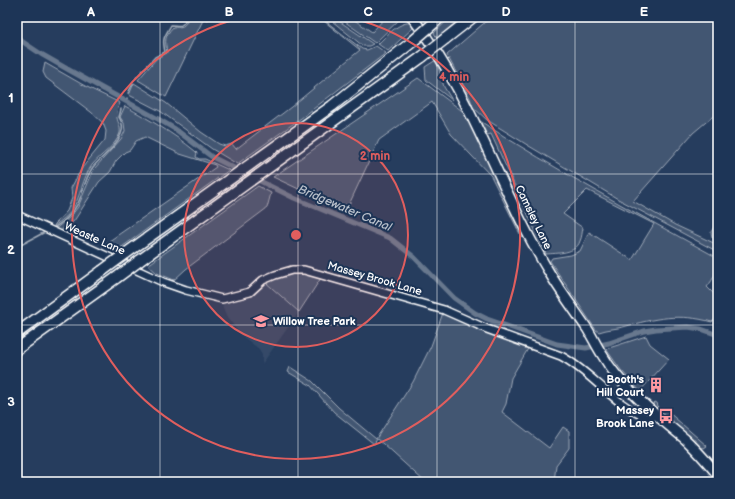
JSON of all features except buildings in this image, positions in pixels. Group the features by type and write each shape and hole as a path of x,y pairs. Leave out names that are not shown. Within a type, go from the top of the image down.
{"highway":[{"path":"17,349 422,57 473,17"},
{"path":"17,333 332,106 437,20"}],"main road":[{"name":"Camsley Lane","path":"412,17 442,59 474,118 524,225 542,259 610,366 626,386 655,415 690,444 718,475"}],"street":[{"name":"Weaste Lane","path":"17,215 163,282"},
{"name":"Massey Brook Lane","path":"163,282 186,290 222,299 250,292 263,280 283,272 292,270 314,272 444,310 487,329 561,356 577,366 616,400 631,410 648,418 655,415"}],"shaded area":[{"path":"185,17 208,17 208,20 204,18 166,97 138,80 157,58 167,53 166,42 168,33 173,27 181,27 184,25 187,21"},
{"path":"319,17 323,17 328,23 362,49 367,50 376,46 386,53 304,116 237,164 212,149 160,111 129,95 134,83 166,103 201,132 219,144 225,146 232,144 236,149 291,107 360,50"},
{"path":"327,17 333,17 373,44 363,46"},
{"path":"338,17 350,17 372,32 386,17 402,17 375,43"},
{"path":"451,17 462,17 437,38 434,33"},
{"path":"491,17 718,17 718,112 693,133 633,201 675,225 718,245 718,252 618,199 487,120 473,107 470,98 447,55"},
{"path":"406,23 410,23 414,27 388,51 378,44 394,29"},
{"path":"436,60 444,87 452,100 426,80 425,67"},
{"path":"45,63 85,86 120,103 117,114 120,127 118,138 92,165 72,210 54,226 67,211 72,198 71,188 82,168 105,140 106,131 103,123 91,112 46,78 43,72"},
{"path":"418,78 465,113 522,230 520,234 491,176 451,134 432,102 379,140 346,211 273,177"},
{"path":"125,106 178,138 197,153 196,157 199,159 205,159 229,170 119,249 102,246 216,167 215,165 180,154 145,137 136,141 130,150 125,152 116,161 110,172 99,182 74,221 59,232 54,230 70,217 78,207 94,169 121,139 125,131 124,123 120,117"},
{"path":"480,121 568,175 718,258 715,274 707,287 718,298 718,316 712,322 700,319 678,317 646,321 599,332 596,330 550,261 552,258 571,255 580,251 589,232 632,260 654,224 587,190 563,214 583,228 578,245 570,251 546,254 491,134 487,135"},
{"path":"258,186 271,193 267,208 186,269 174,280 157,273 148,265"},
{"path":"718,220 718,241 712,237 711,232"},
{"path":"304,270 321,278 299,312 263,280"},
{"name":"Willow Tree Park","path":"263,280 299,312 262,364 262,354 259,349 241,335 227,317 223,308 222,299 250,292"},
{"path":"444,310 529,347 511,378 506,404 502,412 549,448 563,427 569,431 569,448 556,465 554,482 425,482 377,439 374,444 334,412 310,385 288,372 290,367 312,381 339,408 376,439 413,382 431,346"},
{"path":"646,336 650,344 669,359 640,391 621,370 606,349"},
{"path":"655,402 660,410 666,410 707,446 704,448 700,447 652,405"}],"waterway":[{"path":"136,78 155,57 165,52 164,38 171,25 182,25 185,21 184,17"},
{"name":"Bridgewater Canal","path":"17,38 41,54 175,129 212,157 294,198 390,238 414,257 454,298 475,313 487,319 557,344 586,348 609,343 644,331 656,329 688,327 701,329 718,335"},
{"path":"128,93 133,83"},
{"path":"53,228 62,222 73,210 79,201 91,170 119,139 122,132 122,123 119,117 121,109"},
{"path":"17,247 45,232"}],"place":[{"name":"Willow Tree Park","path":"261,321"},
{"name":"Booth's Hill Court","path":"656,385"},
{"name":"Massey Brook Lane","path":"666,416"}]}
